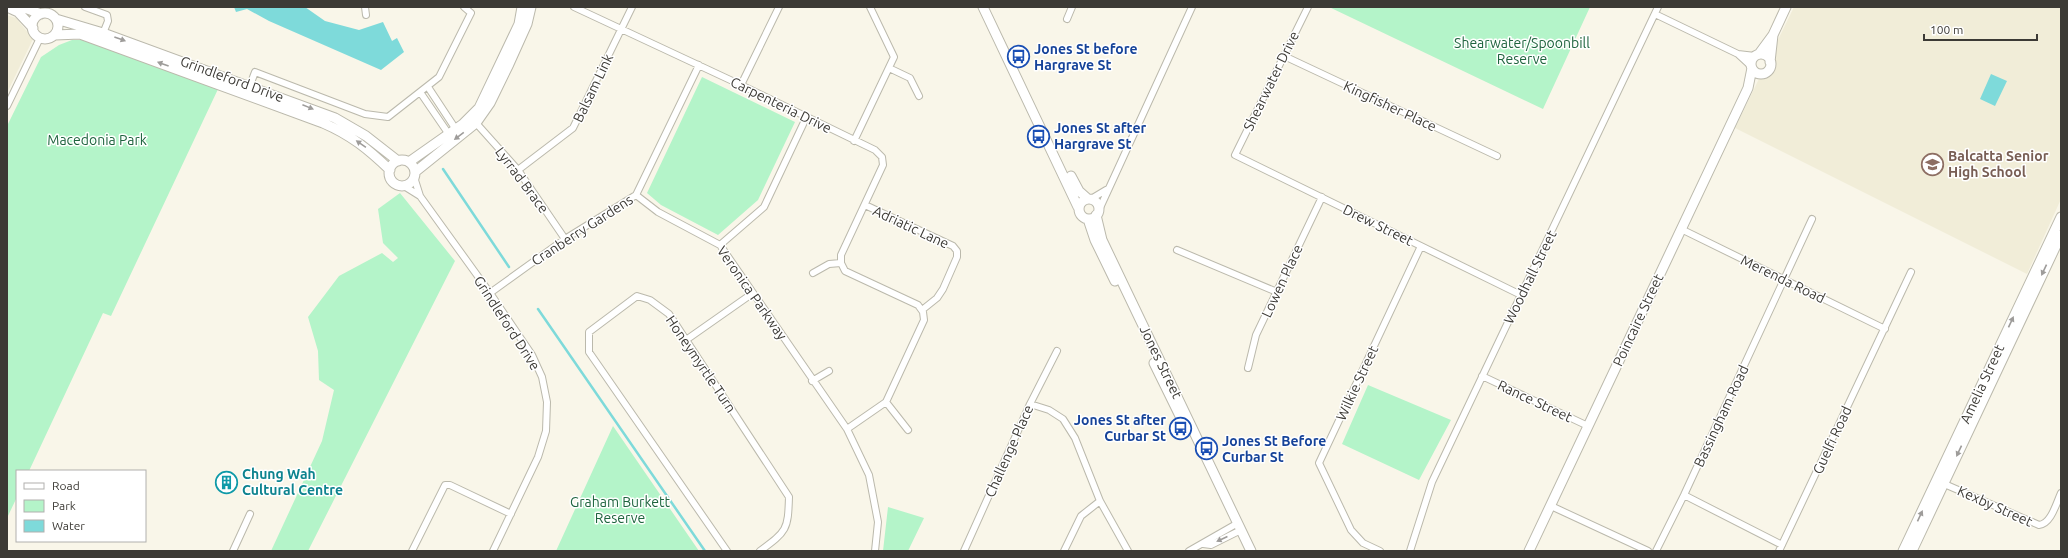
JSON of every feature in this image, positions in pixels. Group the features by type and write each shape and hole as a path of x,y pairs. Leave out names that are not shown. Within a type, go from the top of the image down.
{"street":[{"path":"84,7 107,15 108,21 102,37"},
{"path":"365,7 366,15"},
{"path":"247,96 249,86 255,72 365,114 388,117 439,77 471,13 464,7"},
{"path":"390,170 398,161 409,162 463,124 474,112 485,97 519,24 522,7"},
{"path":"404,186 410,183 415,174 476,123 490,103 509,64 527,24 531,7"},
{"name":"Carpenteria Drive","path":"574,7 699,65 875,150 882,157 883,165 841,255 840,263"},
{"name":"Balsam Link","path":"518,170 573,128 632,7"},
{"path":"741,85 778,7"},
{"path":"854,141 894,57 870,7"},
{"name":"Jones Street","path":"983,7 1080,214 1094,215"},
{"name":"Jones Street","path":"989,7 1076,186 1090,199 1096,202 1094,215 1102,240 1237,528 1245,551"},
{"path":"1067,19 1072,7"},
{"path":"1094,215 1192,7"},
{"name":"Shearwater Drive","path":"1235,155 1308,7"},
{"name":"Woodhall Street","path":"1410,551 1432,482 1658,7"},
{"path":"1752,67 1751,61 1773,35 1786,7"},
{"path":"15,8 41,14 49,14 56,19 58,27 55,35 48,39 40,38 25,18 15,8"},
{"path":"32,28 34,20 41,14"},
{"path":"1655,14 1738,54 1757,73 1762,73 1768,69 1773,35"},
{"name":"Grindleford Drive","path":"56,19 247,96 342,131 369,149 390,170 393,181 420,196 490,293 532,355 542,377 547,402 546,431 538,457 493,551"},
{"name":"Grindleford Drive","path":"55,35 80,34 102,37 302,104 352,126 398,161"},
{"path":"7,106 40,38"},
{"path":"1738,54 1766,56 1770,62"},
{"name":"Kingfisher Place","path":"1284,56 1497,156"},
{"name":"Cranberry Gardens","path":"490,293 565,239 636,195 699,65"},
{"name":"Poincaire Street","path":"1529,551 1748,88 1752,67"},
{"path":"889,68 910,78 918,96"},
{"name":"Poincaire Street","path":"1748,88 1762,73"},
{"path":"428,87 452,131"},
{"path":"420,92 452,131"},
{"path":"720,245 764,207 806,118"},
{"name":"Lyrrad Brace","path":"476,123 518,170 565,239"},
{"name":"Drew Street","path":"1235,155 1521,295"},
{"name":"Grindleford Drive","path":"409,162 415,174 420,196"},
{"path":"1078,208 1082,201 1090,199 1106,190"},
{"name":"Veronica Parkway","path":"636,195 658,212 720,245 812,382 847,429 869,475 878,522 875,551"},
{"name":"Lowen Place","path":"1248,368 1256,335 1322,197"},
{"name":"Adriatic Lane","path":"865,205 953,246 957,251 957,257 943,289 937,298 922,310"},
{"name":"Amelia Street","path":"1912,551 1940,482 2061,217"},
{"name":"Bassingham Road","path":"1656,551 1684,496 1812,219"},
{"name":"Merenda Road","path":"1681,229 1885,329"},
{"name":"Amelia Street","path":"1903,551 1940,482 2061,235"},
{"name":"Wilkie Street","path":"1380,551 1363,543 1351,530 1319,463 1421,246"},
{"path":"1177,250 1277,292"},
{"path":"813,273 829,264 840,263 845,270 918,304 922,310 924,320 886,402 847,429"},
{"name":"Guelfi Road","path":"1779,551 1885,329 1910,272"},
{"path":"686,340 753,293"},
{"name":"Honeymyrtle Turn","path":"727,551 590,352 588,332 636,296 650,300 669,314 789,497 788,520 781,536 760,551"},
{"name":"Challenge Place","path":"964,551 1030,404 1056,351"},
{"path":"812,382 829,371"},
{"name":"Rance Street","path":"1482,376 1588,426"},
{"path":"886,402 908,430"},
{"path":"1030,404 1049,410 1063,419 1075,438 1100,501 1128,551"},
{"name":"Kexby Street","path":"1940,482 2039,525 2043,525 2049,519 2061,494"},
{"path":"412,551 445,485 450,485 511,514"},
{"path":"1684,496 1782,545"},
{"path":"1064,551 1081,516 1100,501"},
{"path":"1551,506 1648,551"},
{"path":"233,551 250,514"},
{"path":"1189,551 1203,544 1211,545 1237,528"},
{"name":"Jones Street","path":"1237,528 1251,551"}],"shaded area":[{"name":"Balcatta Senior High School","path":"1794,7 2061,7 2061,199 2027,274 1735,128"},
{"path":"7,15 16,18 33,39 7,93"}],"green space":[{"name":"Shearwater/Spoonbill Reserve","path":"1329,7 1590,7 1543,109"},
{"name":"Macedonia Park","path":"72,40 86,40 219,87 111,316 103,313 29,470 16,470 16,499 7,518 7,126 41,57 59,45"},
{"path":"702,77 795,122 758,200 718,235 661,205 647,193"},
{"path":"400,193 455,261 308,551 271,551 322,441 334,390 319,380 318,351 308,317 339,276 382,253 393,262 398,258 383,243 378,209"},
{"path":"1368,385 1451,420 1419,480 1342,444"},
{"name":"Graham Burkett Reserve","path":"613,426 699,551 556,551"},
{"path":"888,507 924,518 908,551 883,551"}],"water":[{"path":"234,7 305,7 325,21 359,30 383,22 392,41 397,38 404,52 381,70 269,21 247,9 236,12"},
{"path":"1991,74 2007,81 1995,106 1980,99"}],"waterway":[{"path":"443,169 509,267"},
{"path":"538,309 705,551"}],"place":[{"name":"Jones St before Hargrave St","path":"1018,57"},
{"name":"Jones St after Hargrave St","path":"1039,136"},
{"name":"Balcatta Senior High School","path":"1933,164"},
{"name":"Jones St after Curbar St","path":"1181,428"},
{"name":"Jones St Before Curbar St","path":"1206,449"},
{"name":"Chung Wah Cultural Centre","path":"226,482"}]}
